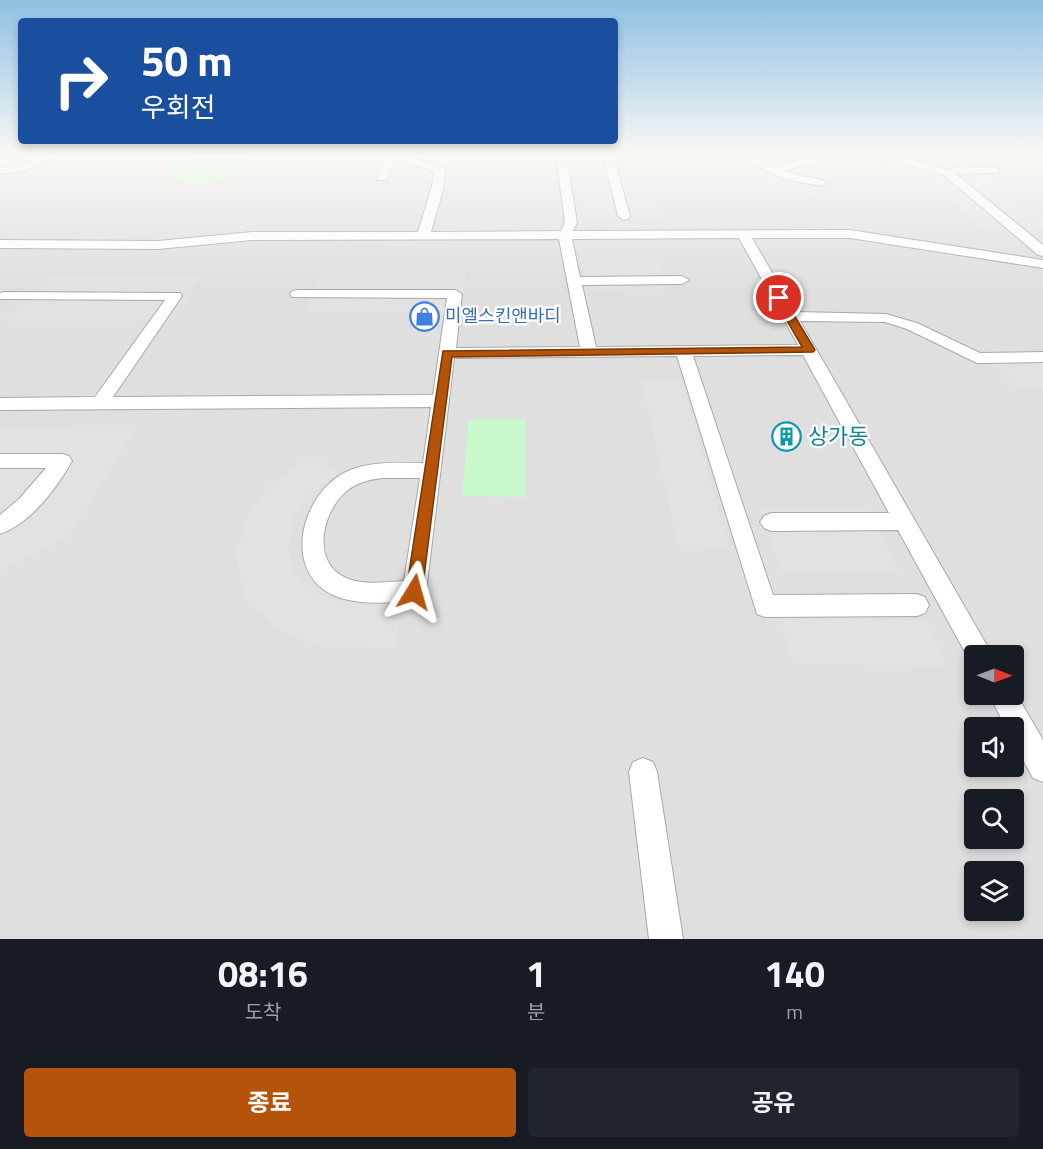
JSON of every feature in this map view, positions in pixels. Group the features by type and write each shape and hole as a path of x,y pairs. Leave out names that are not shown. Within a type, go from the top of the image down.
{"lane":[{"path":"423,236 434,199"},
{"path":"568,199 571,222 565,235 568,255 576,280 589,353"},
{"path":"619,199 624,216"},
{"path":"979,199 1043,252"},
{"path":"743,234 975,645"},
{"path":"0,244 165,245 209,243 252,236 850,234 1043,264"},
{"path":"576,280 682,280"},
{"path":"297,294 455,294 432,471 414,592 364,591 340,587 323,577 316,563 312,544 322,504 333,489 353,477 372,473 432,471"},
{"path":"4,296 175,296 100,403"},
{"path":"790,317 886,318 912,326 977,358 1043,357"},
{"path":"447,353 810,350"},
{"path":"684,352 765,606 917,605"},
{"path":"0,404 441,401"},
{"path":"0,460 62,461 14,519 0,525"},
{"path":"771,522 906,521"},
{"path":"1008,705 1043,768"},
{"path":"642,772 666,939"}],"shaded area":[{"path":"0,199 1043,199 1043,939 0,939"},
{"path":"584,199 656,199 664,218 588,219"},
{"path":"950,199 1017,199 1043,218 1043,230 985,230"},
{"path":"659,259 669,289 587,290 581,260"},
{"path":"321,272 466,272 461,312 305,312"},
{"path":"50,275 204,275 172,321 3,321"},
{"path":"991,362 1043,362 1043,390 1016,390"},
{"path":"642,381 682,381 730,550 679,551"},
{"path":"138,425 68,538 0,571 0,426"},
{"path":"312,454 337,474 307,497 294,515 288,549 294,573 306,589 337,601 402,601 396,648 324,647 279,631 246,601 236,555 249,511 273,482"},
{"path":"760,509 867,509 900,573 782,573"},
{"path":"780,619 926,620 948,666 794,664"}],"green space":[{"path":"469,419 526,419 526,497 462,496"}],"place":[{"name":"미엘스킨앤바디","path":"424,316"},
{"name":"상가동","path":"787,436"}],"route":[{"path":"414,592 447,353 810,350 779,298"}]}
